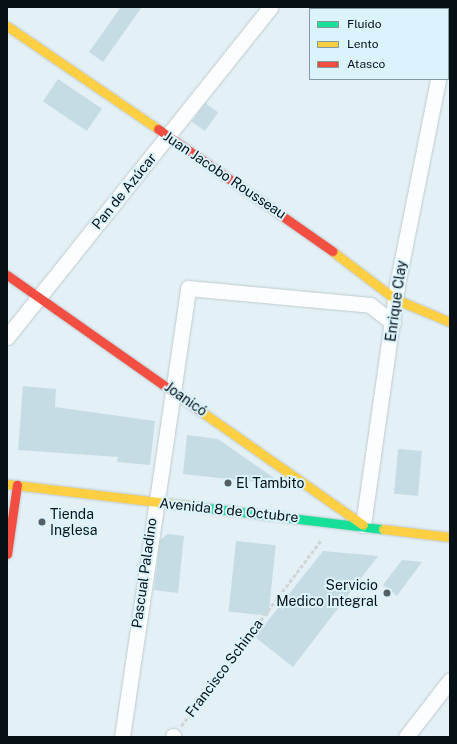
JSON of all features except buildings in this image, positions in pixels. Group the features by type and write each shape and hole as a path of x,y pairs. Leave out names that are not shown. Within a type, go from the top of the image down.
{"street":[{"name":"Pan de Azúcar","path":"7,337 169,136 270,7"},
{"name":"Juan Jacobo Rousseau","path":"7,26 279,211 366,277 447,321"},
{"name":"Enrique Clay","path":"363,525 393,323 396,292 438,80"},
{"name":"Joanicó","path":"7,275 172,389 363,525"},
{"path":"352,302 363,292 366,277"},
{"name":"Pascual Paladino","path":"122,737 154,502 188,288 352,302 377,307 393,323"},
{"name":"Juan Jacobo Rousseau","path":"396,292 447,321"},
{"name":"Avenida 8 de Octubre","path":"7,484 363,525 450,537"},
{"path":"7,554 17,485"},
{"path":"406,737 450,680"}],"path":[{"name":"Francisco Schinca","path":"174,736 334,522"}],"traffic: fast":[{"path":"200,507 383,529"}],"traffic: slow":[{"path":"7,26 158,129"},
{"path":"332,251 395,299 450,322"},
{"path":"199,410 363,525"},
{"path":"7,484 200,507"},
{"path":"383,529 450,537"}],"traffic: jam":[{"path":"158,129 332,251"},
{"path":"7,275 199,410"},
{"path":"7,554 17,485"}],"place":[{"name":"El Tambito","path":"228,483"},
{"name":"Tienda Inglesa","path":"42,522"},
{"name":"Servicio Medico Integral","path":"387,593"}]}
